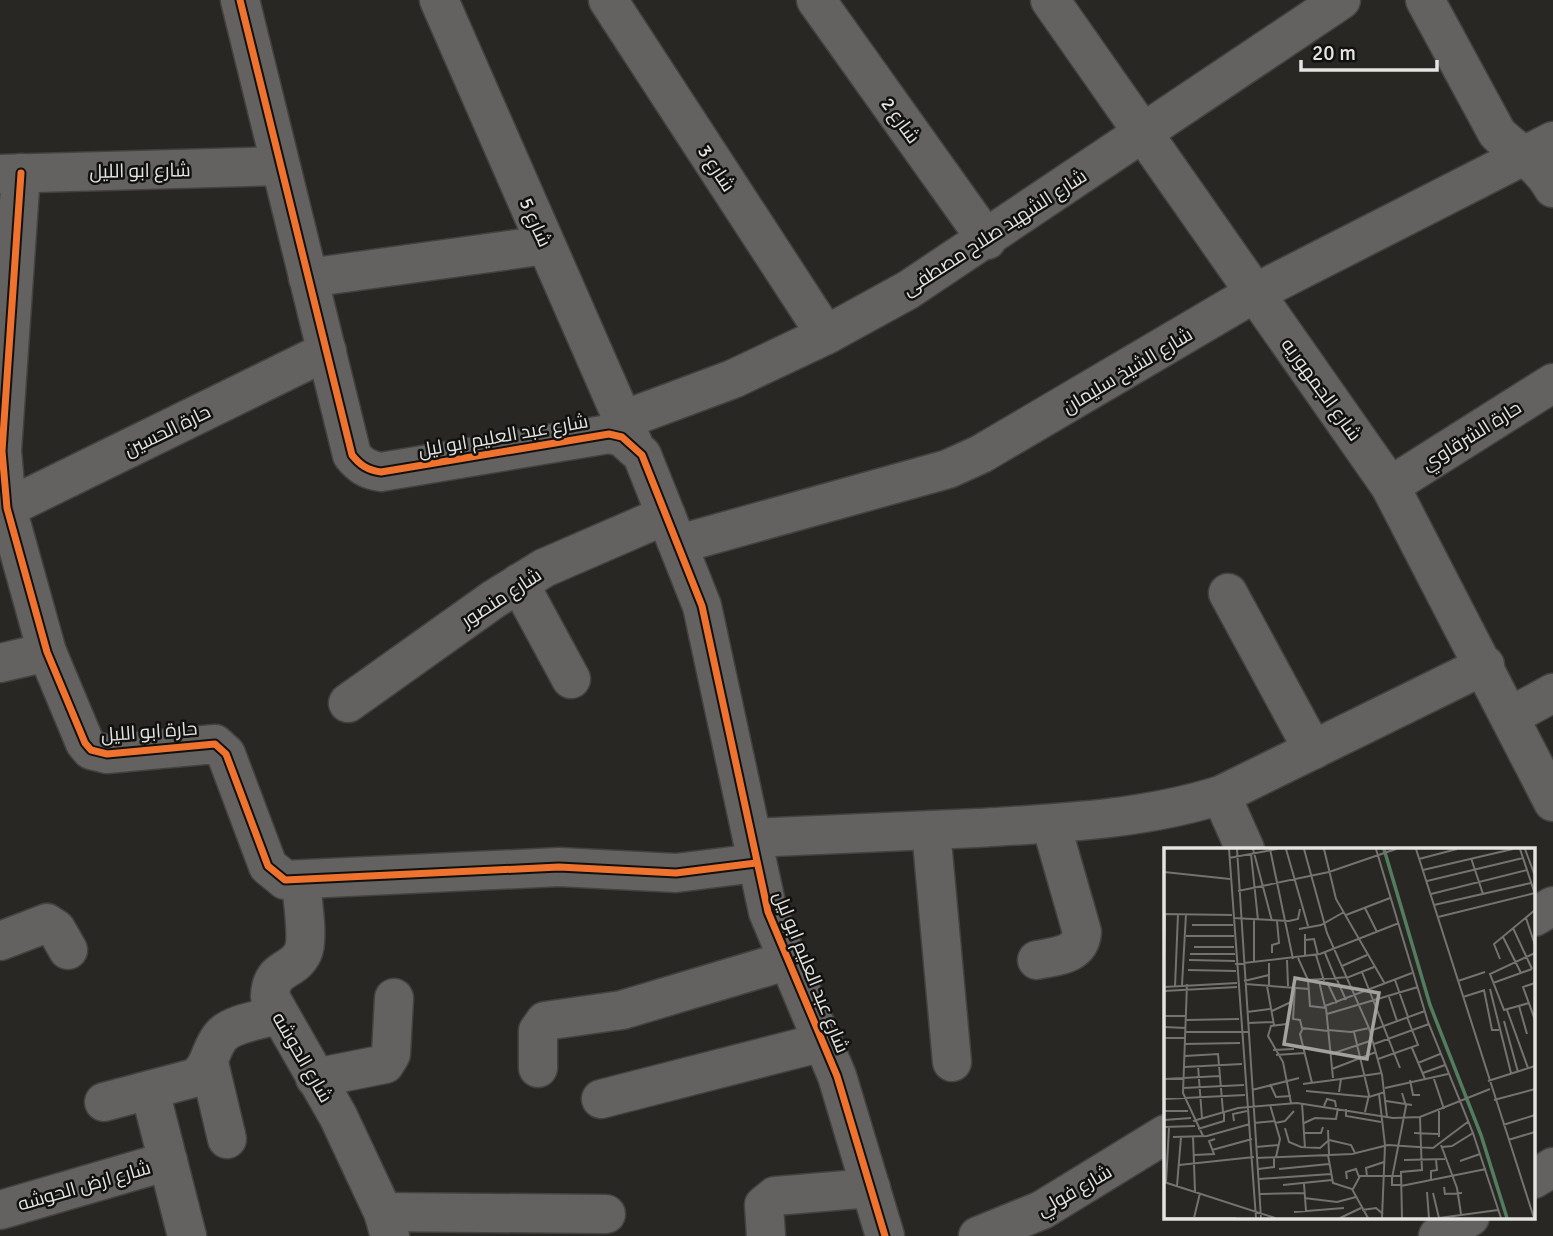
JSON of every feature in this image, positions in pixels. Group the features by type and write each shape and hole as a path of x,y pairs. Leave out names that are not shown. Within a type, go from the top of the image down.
{"street":[{"name":"شارع عبد العليم ابو ليل","path":"240,0 352,455 368,470 380,472 608,434 622,437 628,433 642,455 673,529 711,639 768,912 823,1042 852,1120 885,1236"},
{"name":"شارع 5","path":"439,0 628,433"},
{"name":"شارع 3","path":"608,0 826,335"},
{"name":"شارع 2","path":"816,0 987,240"},
{"name":"شارع الجمهوريه","path":"1050,0 1253,294 1390,486 1485,665 1553,802"},
{"name":"شارع الشهيد صلاح مصطفى","path":"628,433 826,335 908,290 987,240 1341,0"},
{"path":"1425,0 1497,133 1538,148 1545,173 1553,188"},
{"name":"شارع الشيخ سليمان","path":"673,529 948,469 1013,438 1253,294 1538,148"},
{"name":"شارع ابو الليل","path":"10,173 279,166"},
{"name":"حارة ابو الليل","path":"10,173 1,452 7,508 47,652 85,743 91,750 107,754 208,743 221,749 268,866 285,880 559,867 676,873 754,850 931,830 1051,824 1147,815 1221,795 1485,665"},
{"path":"308,278 546,245"},
{"name":"حارة الحسين","path":"7,508 327,351"},
{"name":"حارة الشرقاوي","path":"1390,486 1553,383"},
{"name":"شارع منصور","path":"348,703 519,583 571,554 673,529"},
{"path":"519,583 571,679"},
{"path":"1228,593 1313,750"},
{"path":"0,663 47,652"},
{"path":"1511,716 1553,693"},
{"path":"1221,795 1245,848"},
{"path":"1037,960 1073,951 1082,940 1051,824"},
{"path":"931,830 952,1062"},
{"name":"شارع الحوشه","path":"302,881 305,948 300,958 276,974 270,984 270,997 338,1116 387,1224"},
{"path":"1536,916 1553,906"},
{"path":"0,941 47,923 56,929 68,950"},
{"path":"538,1068 538,1031 545,1021 622,1010 789,960"},
{"path":"315,1078 385,1064 391,1054 394,998"},
{"path":"104,1102 194,1078 209,1063 217,1043 228,1030 278,1014"},
{"path":"601,1099 823,1042"},
{"path":"209,1063 227,1139"},
{"path":"150,1091 187,1236"},
{"name":"شارع فولي","path":"978,1236 1042,1210 1164,1135"},
{"name":"شارع ارض الحوشه","path":"0,1210 168,1161"},
{"path":"1536,1178 1553,1167"},
{"path":"766,1236 763,1212 768,1199 775,1196 871,1188"},
{"path":"387,1224 606,1214"},
{"path":"1428,1218 1438,1236 1468,1218"}],"cycle path":[{"path":"240,0 355,459 368,468 381,472 609,434 622,437 642,455 702,606 768,912 837,1076 885,1236"},
{"path":"21,173 2,451 7,508 47,652 85,743 91,750 107,754 215,744 226,754 268,866 285,880 559,867 676,873 756,863"}]}
